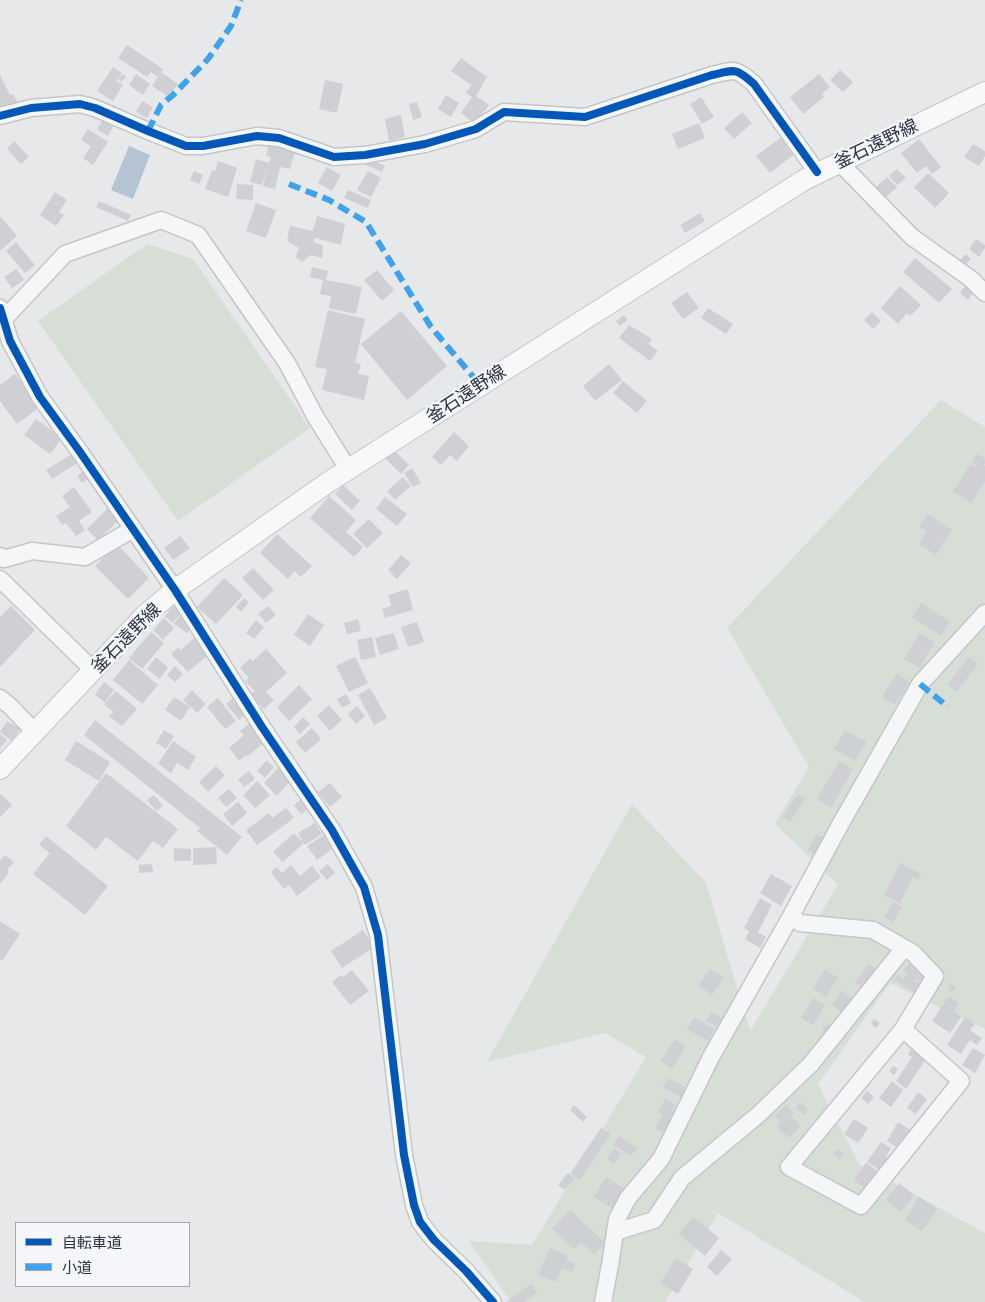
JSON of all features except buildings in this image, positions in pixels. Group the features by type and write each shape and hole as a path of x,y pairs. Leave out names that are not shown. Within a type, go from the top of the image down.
{"main road":[{"name":"釜石遠野線","path":"0,768 144,616 175,590 348,469 817,172 985,92"}],"street":[{"path":"0,116 31,108 80,104 95,108 186,146 202,146 257,136 279,138 334,157 425,144 476,129 504,112 585,117 732,70 741,72 754,84 817,172"},
{"path":"839,162 912,237 971,279 985,293"},
{"path":"348,469 315,416 287,363 198,235 161,220 65,254 2,314 10,341 40,398 175,590 262,727 332,830 364,887 378,935 404,1155 414,1205 420,1222 434,1240 466,1271 493,1302"},
{"path":"1,559 32,551 85,557 133,529"},
{"path":"0,579 93,670"},
{"path":"603,1302 618,1218 628,1198 661,1159 711,1057 920,684 985,613"},
{"path":"0,698 35,732"},
{"path":"791,916 800,923 873,930 913,953 936,976 903,1029 789,1167 861,1206 961,1081 903,1029"},
{"path":"615,1232 654,1220 682,1178 758,1115 811,1064 904,948"}],"shaded area":[{"path":"147,244 193,259 310,428 178,521 38,321"},
{"path":"941,400 985,427 985,1029 890,983 818,1084 859,1164 985,1233 985,1302 865,1302 718,1213 665,1302 511,1302 469,1241 532,1245 646,1057 605,1033 487,1062 632,804 706,883 750,1031 838,885 775,824 809,767 727,628"}],"water":[{"path":"129,146 150,155 133,199 111,190"}],"marked path":[{"path":"148,131 161,105 208,59 231,26 241,0"},
{"path":"289,184 329,200 366,222 431,327 480,385"},
{"path":"920,684 948,707"}],"cycle path":[{"path":"0,116 31,108 80,104 95,108 186,146 203,146 257,136 279,138 334,157 365,155 425,144 476,129 504,112 585,117 712,75 734,71 743,75 754,84 817,172"},
{"path":"0,308 10,341 40,397 175,590 262,727 332,830 364,887 378,935 404,1155 414,1205 420,1222 434,1240 466,1271 493,1302"}]}
